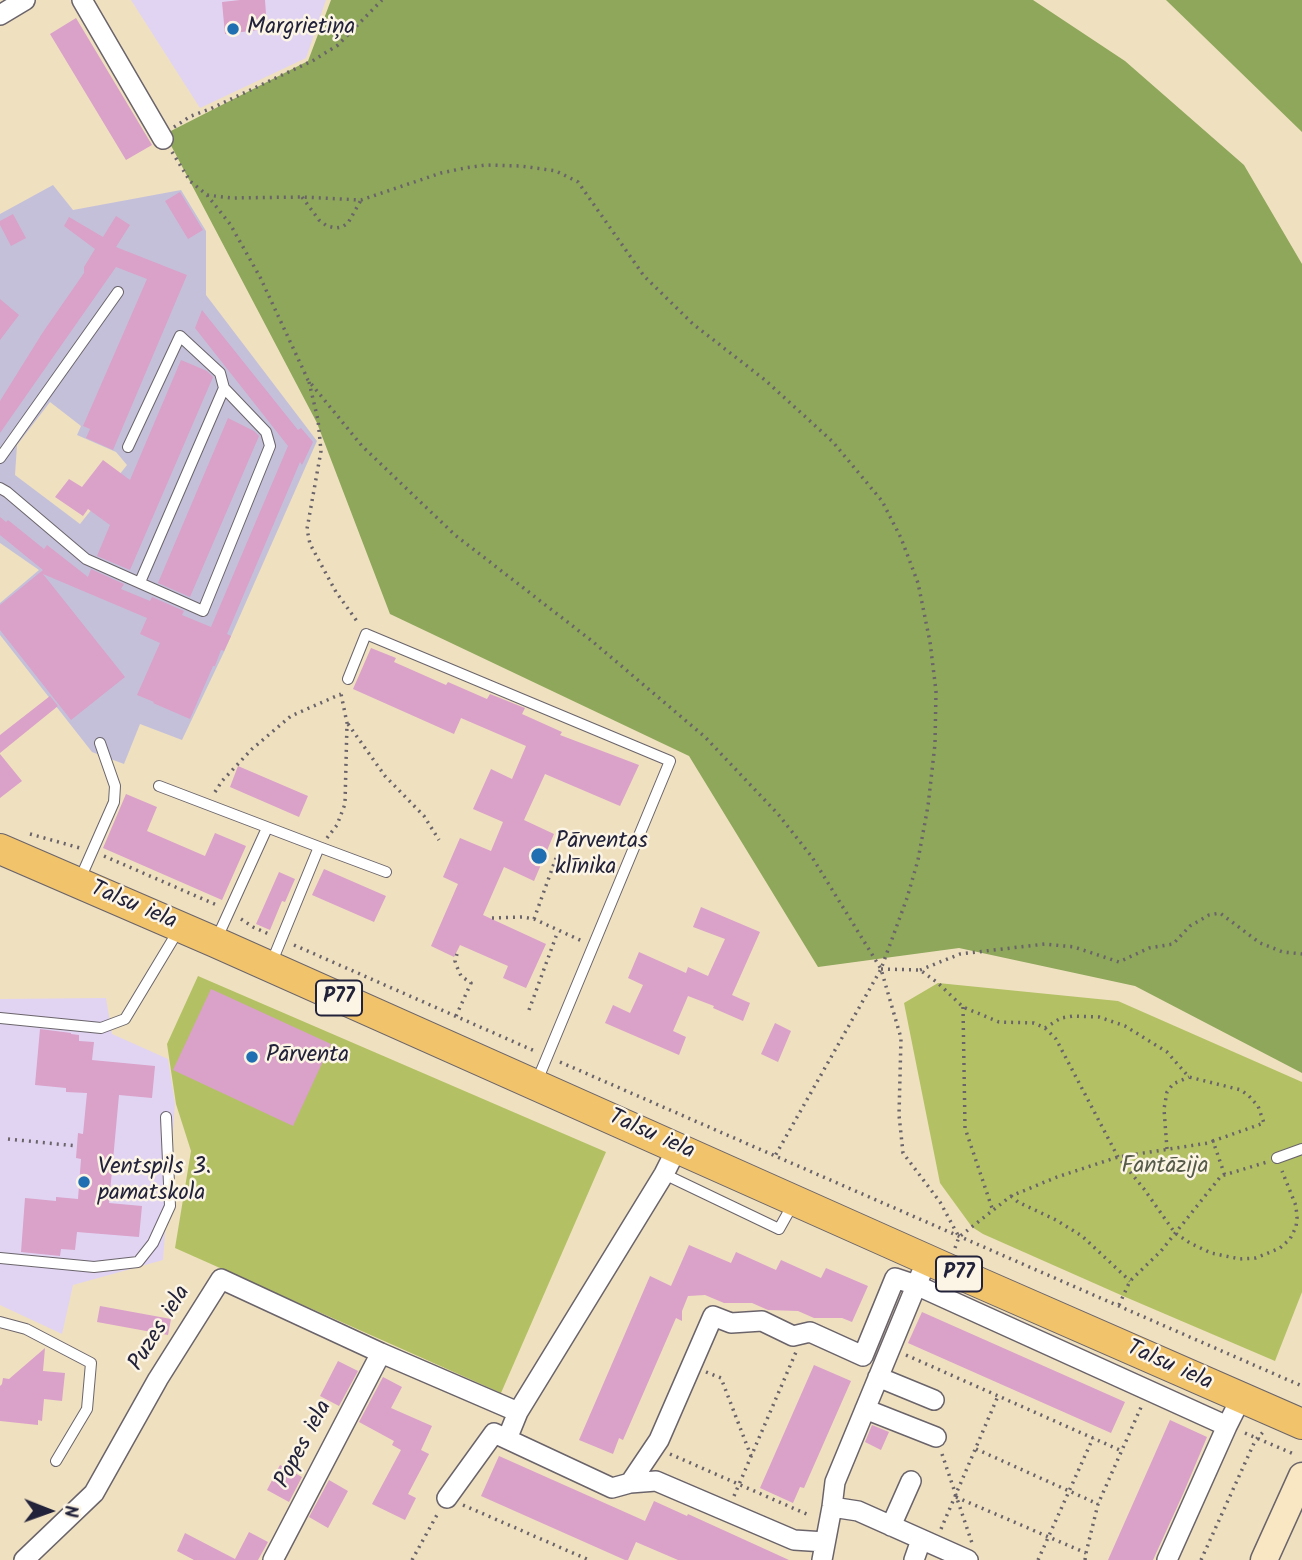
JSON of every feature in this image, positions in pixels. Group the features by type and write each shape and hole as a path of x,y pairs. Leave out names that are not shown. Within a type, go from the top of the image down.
{"main road":[{"name":"Talsu iela","path":"0,849 536,1085 670,1161 796,1200 921,1272 1302,1424"}],"street":[{"path":"82,0 163,139"},
{"path":"508,1439 517,1412 670,1161"},
{"path":"863,1356 895,1278 921,1272 1149,1391 1227,1426"},
{"path":"827,1533 835,1482 921,1272"},
{"name":"Puzes iela","path":"24,1560 94,1493 158,1379 221,1279 517,1412"},
{"path":"630,1483 659,1440 713,1316 732,1324 762,1321 793,1336 810,1332 884,1363 934,1400"},
{"name":"Popes iela","path":"273,1560 381,1353"},
{"path":"1167,1560 1241,1398"},
{"path":"865,1409 936,1437"},
{"path":"447,1498 494,1433 612,1488 656,1480 794,1540 827,1533 858,1511 928,1543 971,1554"},
{"path":"1264,1560 1302,1476"},
{"path":"891,1526 911,1481"},
{"path":"914,1560 928,1543"}],"lane":[{"path":"0,458 118,292"},
{"path":"0,488 86,559 203,611 270,446 267,432 224,388 220,373 180,336 128,447"},
{"path":"140,583 224,388"},
{"path":"348,679 366,634 670,761 536,1085"},
{"path":"78,883 114,802 114,786 100,743"},
{"path":"159,786 386,872"},
{"path":"215,942 267,828"},
{"path":"270,967 319,847"},
{"path":"0,1018 101,1028 125,1019 180,927"},
{"path":"0,1258 94,1267 138,1262 153,1242 170,1206 166,1117"},
{"path":"1277,1158 1302,1149"},
{"path":"0,1322 26,1329 91,1363 87,1409 57,1461"}],"path":[{"path":"366,634 336,592 310,544 307,529 321,451 318,420 308,380 260,277 230,224 207,195 190,181 163,139 175,126 191,116 314,60 338,45 382,0"},
{"path":"207,195 231,198 361,200 441,173 486,165 556,171 578,182 644,276 693,324 765,380 832,442 882,501 901,538 918,583 930,642 936,691 935,744 928,806 918,860 881,969 775,1156"},
{"path":"302,197 320,220 327,226 336,228 348,223 361,200"},
{"path":"308,380 362,446 455,535 592,641 705,737 778,814 812,857 881,969 901,1038 899,1115 903,1153 940,1202 959,1237"},
{"path":"319,847 337,825 345,804 347,723 341,694 348,679"},
{"path":"207,804 222,781 252,749 291,716 341,694"},
{"path":"347,723 385,776 424,816 439,840"},
{"path":"26,833 92,851 229,911 253,927 282,940 1302,1386"},
{"path":"534,919 556,858"},
{"path":"881,969 920,970 960,954 1045,944 1074,947 1119,962 1149,948 1173,944 1190,926 1209,915 1220,913 1260,943 1283,952 1302,954"},
{"path":"492,918 534,919 593,946"},
{"path":"529,1010 558,932"},
{"path":"456,1016 471,983 461,976 455,961 457,954"},
{"path":"920,970 938,983 962,1007 999,1022 1034,1023 1045,1028 1056,1039 1118,1157 1175,1233 1190,1243 1211,1254 1240,1259 1256,1258 1280,1248 1290,1239 1296,1227 1296,1206 1277,1158 1221,1177 1175,1233 1161,1251 1130,1281 1119,1306"},
{"path":"962,1007 965,1128 993,1211"},
{"path":"959,1237 1011,1196 1057,1177 1118,1157 1208,1143 1264,1123 1258,1106 1241,1090 1189,1077 1167,1052 1125,1026 1099,1017 1073,1016 1061,1018 1045,1028"},
{"path":"1168,1149 1164,1109 1167,1092 1173,1084 1189,1077"},
{"path":"8,1139 77,1146"},
{"path":"1213,1141 1225,1176"},
{"path":"1011,1196 1082,1236 1130,1281"},
{"path":"727,1511 804,1334"},
{"path":"884,1363 998,1396 1122,1451"},
{"path":"692,1365 721,1377 751,1456"},
{"path":"1201,1560 1255,1441 1265,1429 1289,1380"},
{"path":"1085,1560 1098,1504 1149,1391"},
{"path":"928,1543 955,1497 998,1396"},
{"path":"1227,1426 1302,1458"},
{"path":"936,1437 971,1554"},
{"path":"1038,1560 1093,1438"},
{"path":"654,1447 739,1484 827,1533"},
{"path":"976,1449 1098,1504"},
{"path":"955,1497 1086,1553"},
{"path":"412,1560 447,1498 589,1560"}],"shaded area":[{"name":"Margrietiņa","path":"131,0 326,0 306,58 200,108"},
{"path":"53,185 73,210 181,190 206,231 206,295 317,441 182,740 140,724 124,764 92,752 0,635 0,603 39,570 0,543 0,214","holes":["50,402 81,426 77,435 116,452 127,465 80,524 15,475 17,445"]},
{"name":"Ventspils 3. pamatskola","path":"106,998 112,1034 168,1059 175,1104 163,1260 73,1285 62,1334 0,1305 0,999"}],"green space":[{"path":"331,0 1033,0 1125,61 1244,165 1302,264 1302,1073 1135,986 959,948 818,967 689,756 390,614 317,423 165,134 308,61"},
{"path":"1166,0 1302,0 1302,132"},
{"path":"198,976 606,1152 501,1393 175,1248 191,1151 176,1104 167,1044"},
{"name":"Fantāzija","path":"938,983 1118,1001 1302,1082 1302,1292 1275,1361 972,1227 940,1183 904,1003"}],"building":[{"path":"265,0 267,29 225,34 222,2"},
{"path":"76,18 152,145 126,160 50,34"},
{"path":"180,192 203,230 188,239 165,201"},
{"path":"13,214 26,238 11,246 0,221"},
{"path":"116,216 130,225 116,247 187,275 113,450 86,438 90,429 83,426 147,279 116,267 0,433 0,401 84,273 84,267 95,249 64,226 69,217 103,237"},
{"path":"0,299 19,315 0,340"},
{"path":"202,310 298,430 301,428 313,442 302,465 300,462 227,634 231,636 213,666 190,719 137,695 160,643 140,634 147,618 43,574 125,677 71,720 0,630 0,605 43,570 0,535 0,517 6,522 8,520 44,549 47,545 88,577 91,569 124,584 121,589 150,601 152,597 184,611 182,615 211,627 288,446 195,328"},
{"path":"181,360 207,371 213,377 130,570 97,556 110,525 88,509 83,516 55,497 69,479 82,487 103,460 130,480"},
{"path":"228,418 259,436 190,597 158,583"},
{"path":"371,648 396,658 394,662 446,685 448,682 487,699 490,694 525,708 522,714 562,732 560,735 639,765 620,806 545,774 524,820 554,834 534,881 504,867 483,915 546,944 526,988 503,978 508,966 460,945 454,957 431,946 458,884 443,877 460,838 491,851 503,822 473,809 491,769 512,779 526,746 461,718 454,734 353,689"},
{"path":"50,696 58,706 0,753 0,735"},
{"path":"0,754 22,781 0,798"},
{"path":"238,766 308,796 299,817 230,787"},
{"path":"126,794 157,807 147,831 205,856 215,833 246,846 222,900 103,848"},
{"path":"324,869 386,896 374,922 312,895"},
{"path":"279,872 295,879 270,930 256,924"},
{"path":"701,907 760,932 732,995 750,1003 743,1021 688,996 673,1031 686,1037 679,1055 605,1023 613,1005 630,1013 643,985 628,978 639,952 686,973 688,967 708,976 725,939 693,927"},
{"name":"Pārventa","path":"211,989 331,1044 293,1126 173,1070"},
{"path":"775,1023 791,1031 778,1062 761,1054"},
{"path":"40,1029 71,1033 79,1035 79,1041 94,1042 92,1060 155,1066 152,1098 119,1095 109,1203 142,1206 139,1237 77,1232 75,1250 61,1249 60,1256 21,1252 25,1198 56,1201 56,1197 78,1199 81,1159 76,1158 78,1133 83,1134 87,1093 66,1092 66,1088 35,1085"},
{"path":"689,1245 731,1263 736,1252 776,1270 781,1260 821,1278 826,1268 868,1286 852,1322 842,1318 814,1318 798,1311 768,1310 752,1303 724,1303 705,1295 688,1296 682,1311 682,1321 676,1318 623,1440 619,1438 613,1454 579,1440 650,1276 671,1286"},
{"path":"100,1306 171,1319 168,1335 97,1322"},
{"path":"922,1312 1125,1402 1111,1433 908,1343"},
{"path":"45,1348 43,1371 65,1373 62,1401 44,1399 42,1421 38,1420 38,1425 0,1421 0,1386 3,1378 9,1379"},
{"path":"338,1361 358,1371 339,1406 320,1396"},
{"path":"814,1365 851,1381 804,1488 800,1487 793,1503 760,1488"},
{"path":"383,1377 402,1387 391,1408 432,1426 421,1450 429,1454 408,1494 416,1498 405,1520 372,1504 401,1450 392,1445 394,1441 359,1422"},
{"path":"1170,1420 1207,1437 1183,1494 1153,1560 1108,1560"},
{"path":"872,1425 889,1432 881,1450 865,1442"},
{"path":"499,1456 645,1521 654,1501 789,1560 678,1560 636,1542 628,1560 625,1560 481,1496"},
{"path":"280,1465 302,1477 289,1502 267,1490"},
{"path":"329,1480 348,1491 328,1528 309,1517"},
{"path":"249,1532 268,1542 258,1560 194,1560 177,1551 185,1533 235,1559"}],"place":[{"name":"Margrietiņa","path":"233,29"},
{"name":"Pārventas klīnika","path":"539,856"},
{"name":"Pārventa","path":"252,1057"},
{"name":"Ventspils 3. pamatskola","path":"84,1182"}]}
